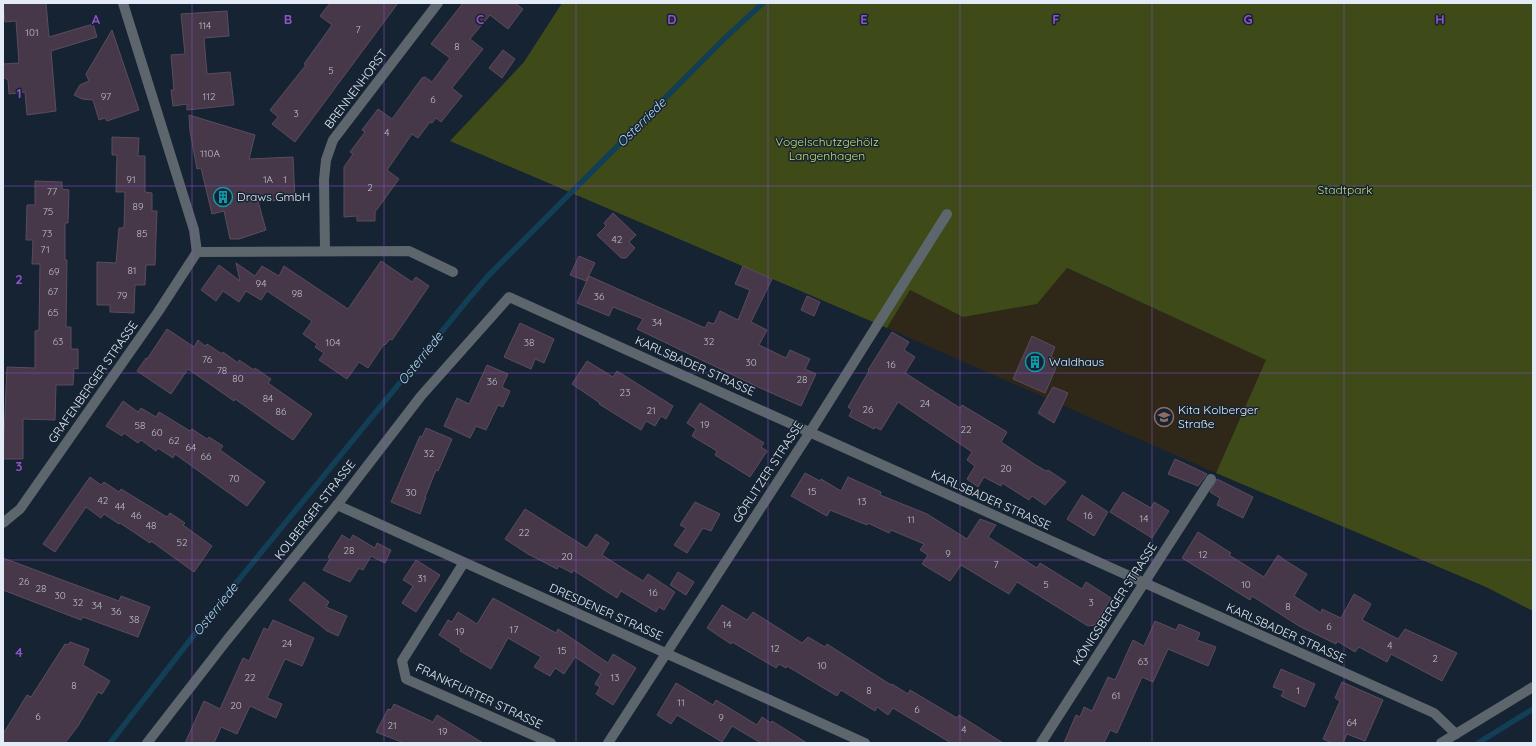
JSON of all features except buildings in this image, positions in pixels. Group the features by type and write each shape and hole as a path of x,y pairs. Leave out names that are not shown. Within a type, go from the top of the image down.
{"street":[{"path":"123,3 194,230 197,252 325,250 409,251 453,272"},
{"name":"BRENNENHORST","path":"325,250 324,180 326,160 333,140 438,3"},
{"name":"GÖRLITZER STRASSE","path":"608,743 810,432 947,214"},
{"name":"GRAFENBERGER STRASSE","path":"3,523 20,509 154,318 197,252"},
{"name":"KARLSBADER STRASSE","path":"509,297 1434,714 1456,734"},
{"name":"KOLBERGER STRASSE","path":"147,743 227,640 337,505 421,396 509,297"},
{"name":"KÖNIGSBERGER STRASSE","path":"1041,743 1211,479"},
{"name":"DRESDENER STRASSE","path":"337,505 463,564 666,653 864,743"},
{"name":"FRANKFURTER STRASSE","path":"463,564 402,661 406,679 551,743"},
{"path":"1441,743 1533,687"}],"shaded area":[{"name":"Kita Kolberger Straße","path":"1066,268 1267,360 1216,473 887,328 910,290 963,317 1037,304"}],"green space":[{"name":"Stadtpark","path":"562,3 1533,3 1533,611 1486,587 1216,473 1266,360 1067,268 1037,304 963,317 910,290 887,328 450,141 524,62"}],"waterway":[{"name":"Osterriede","path":"110,743 201,626 488,276 725,38 763,3"},
{"path":"1478,743 1533,709"}],"place":[{"name":"Draws GmbH","path":"223,197"},
{"name":"Waldhaus","path":"1035,362"},
{"name":"Kita Kolberger Straße","path":"1164,417"}],"park label":[{"name":"Vogelschutzgehölz Langenhagen","path":"827,149"}]}
